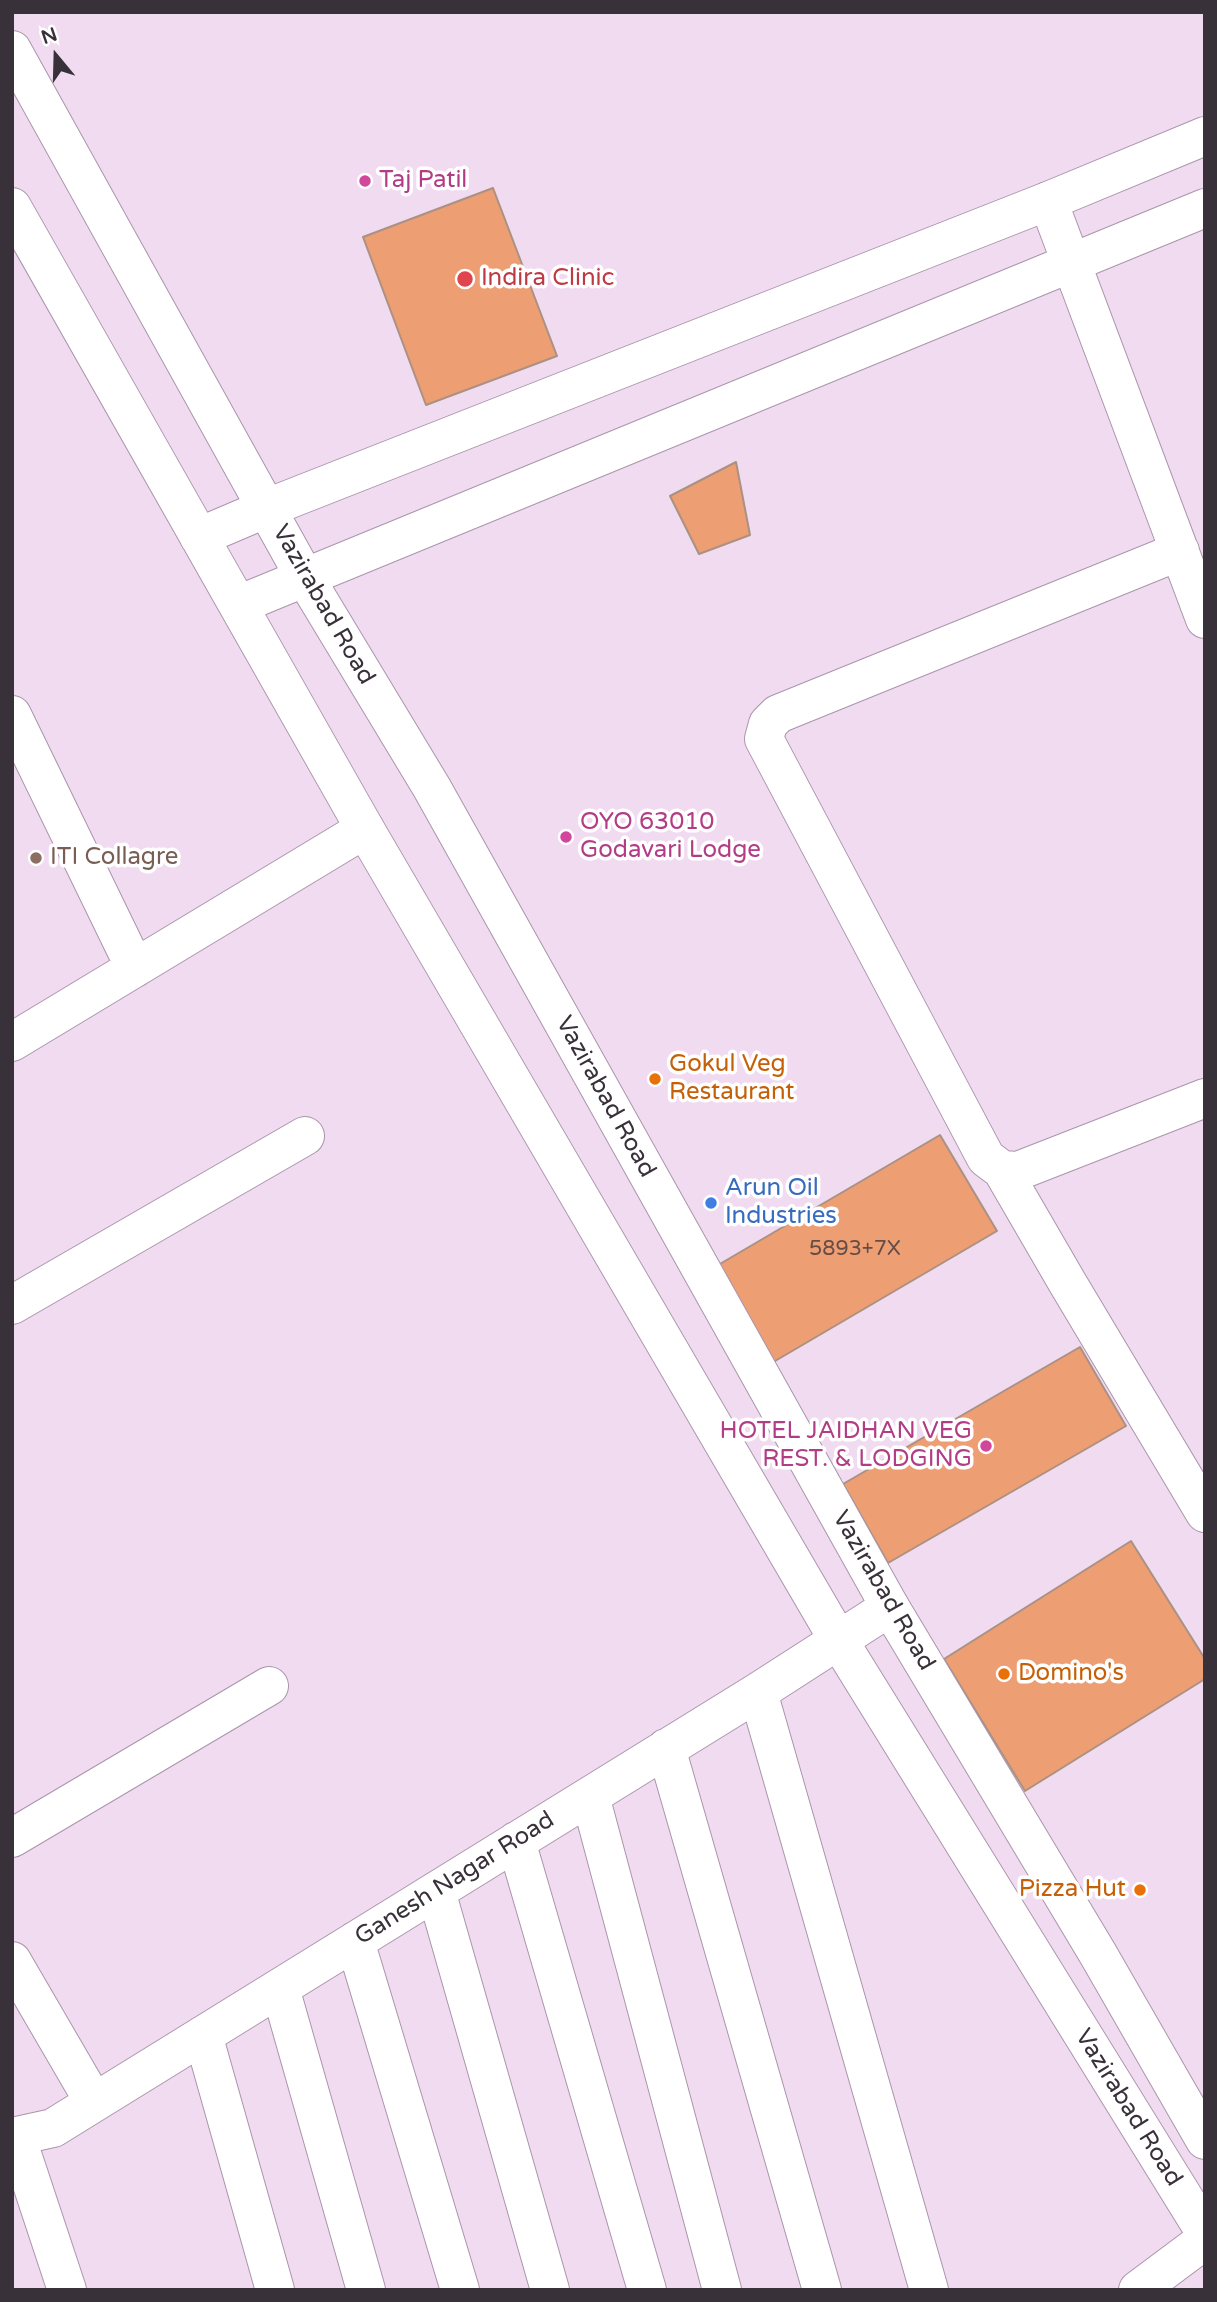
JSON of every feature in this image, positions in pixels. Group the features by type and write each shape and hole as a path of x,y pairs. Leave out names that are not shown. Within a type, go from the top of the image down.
{"main road":[{"name":"Vazirabad Road","path":"12,50 304,576 432,788 890,1607 1098,1954 1195,2102 1205,2140"},
{"path":"199,537 1048,201 1205,136"},
{"path":"1048,201 1205,618"},
{"name":"Vazirabad Road","path":"12,206 365,829 839,1641 1205,2232"},
{"path":"238,605 1205,208"},
{"path":"1180,551 778,714 768,724 764,739 986,1158 1002,1170 1204,1531"},
{"path":"12,715 135,968"},
{"path":"12,1042 365,829"},
{"path":"1002,1170 1018,1171 1205,1098"},
{"path":"12,1305 305,1136"},
{"name":"Ganesh Nagar Road","path":"14,2137 53,2128 758,1692 890,1607"},
{"path":"12,1838 270,1686"},
{"path":"758,1692 929,2290"},
{"path":"666,1748 822,2290"},
{"path":"590,1796 722,2290"},
{"path":"516,1842 647,2290"},
{"path":"436,1891 550,2290"},
{"path":"355,1941 460,2290"},
{"path":"12,1961 94,2102"},
{"path":"280,1988 366,2290"},
{"path":"204,2035 275,2290"},
{"path":"14,2137 67,2290"},
{"path":"1138,2290 1205,2240"}],"building":[{"path":"493,188 557,356 426,405 363,237"},
{"path":"736,462 750,535 699,554 670,496"},
{"path":"940,1135 997,1231 770,1364 713,1268"},
{"path":"1080,1347 1126,1426 888,1563 843,1484"},
{"path":"1131,1541 1205,1659 1205,1679 1025,1791 944,1659"}],"place":[{"name":"Taj Patil","path":"365,181"},
{"name":"Indira Clinic","path":"465,279"},
{"name":"OYO 63010 Godavari Lodge","path":"566,837"},
{"name":"ITI Collagre","path":"36,858"},
{"name":"Gokul Veg Restaurant","path":"655,1079"},
{"name":"Arun Oil Industries","path":"711,1203"},
{"name":"HOTEL JAIDHAN VEG REST. & LODGING","path":"986,1446"},
{"name":"Domino's","path":"1004,1674"},
{"name":"Pizza Hut","path":"1140,1890"}]}
